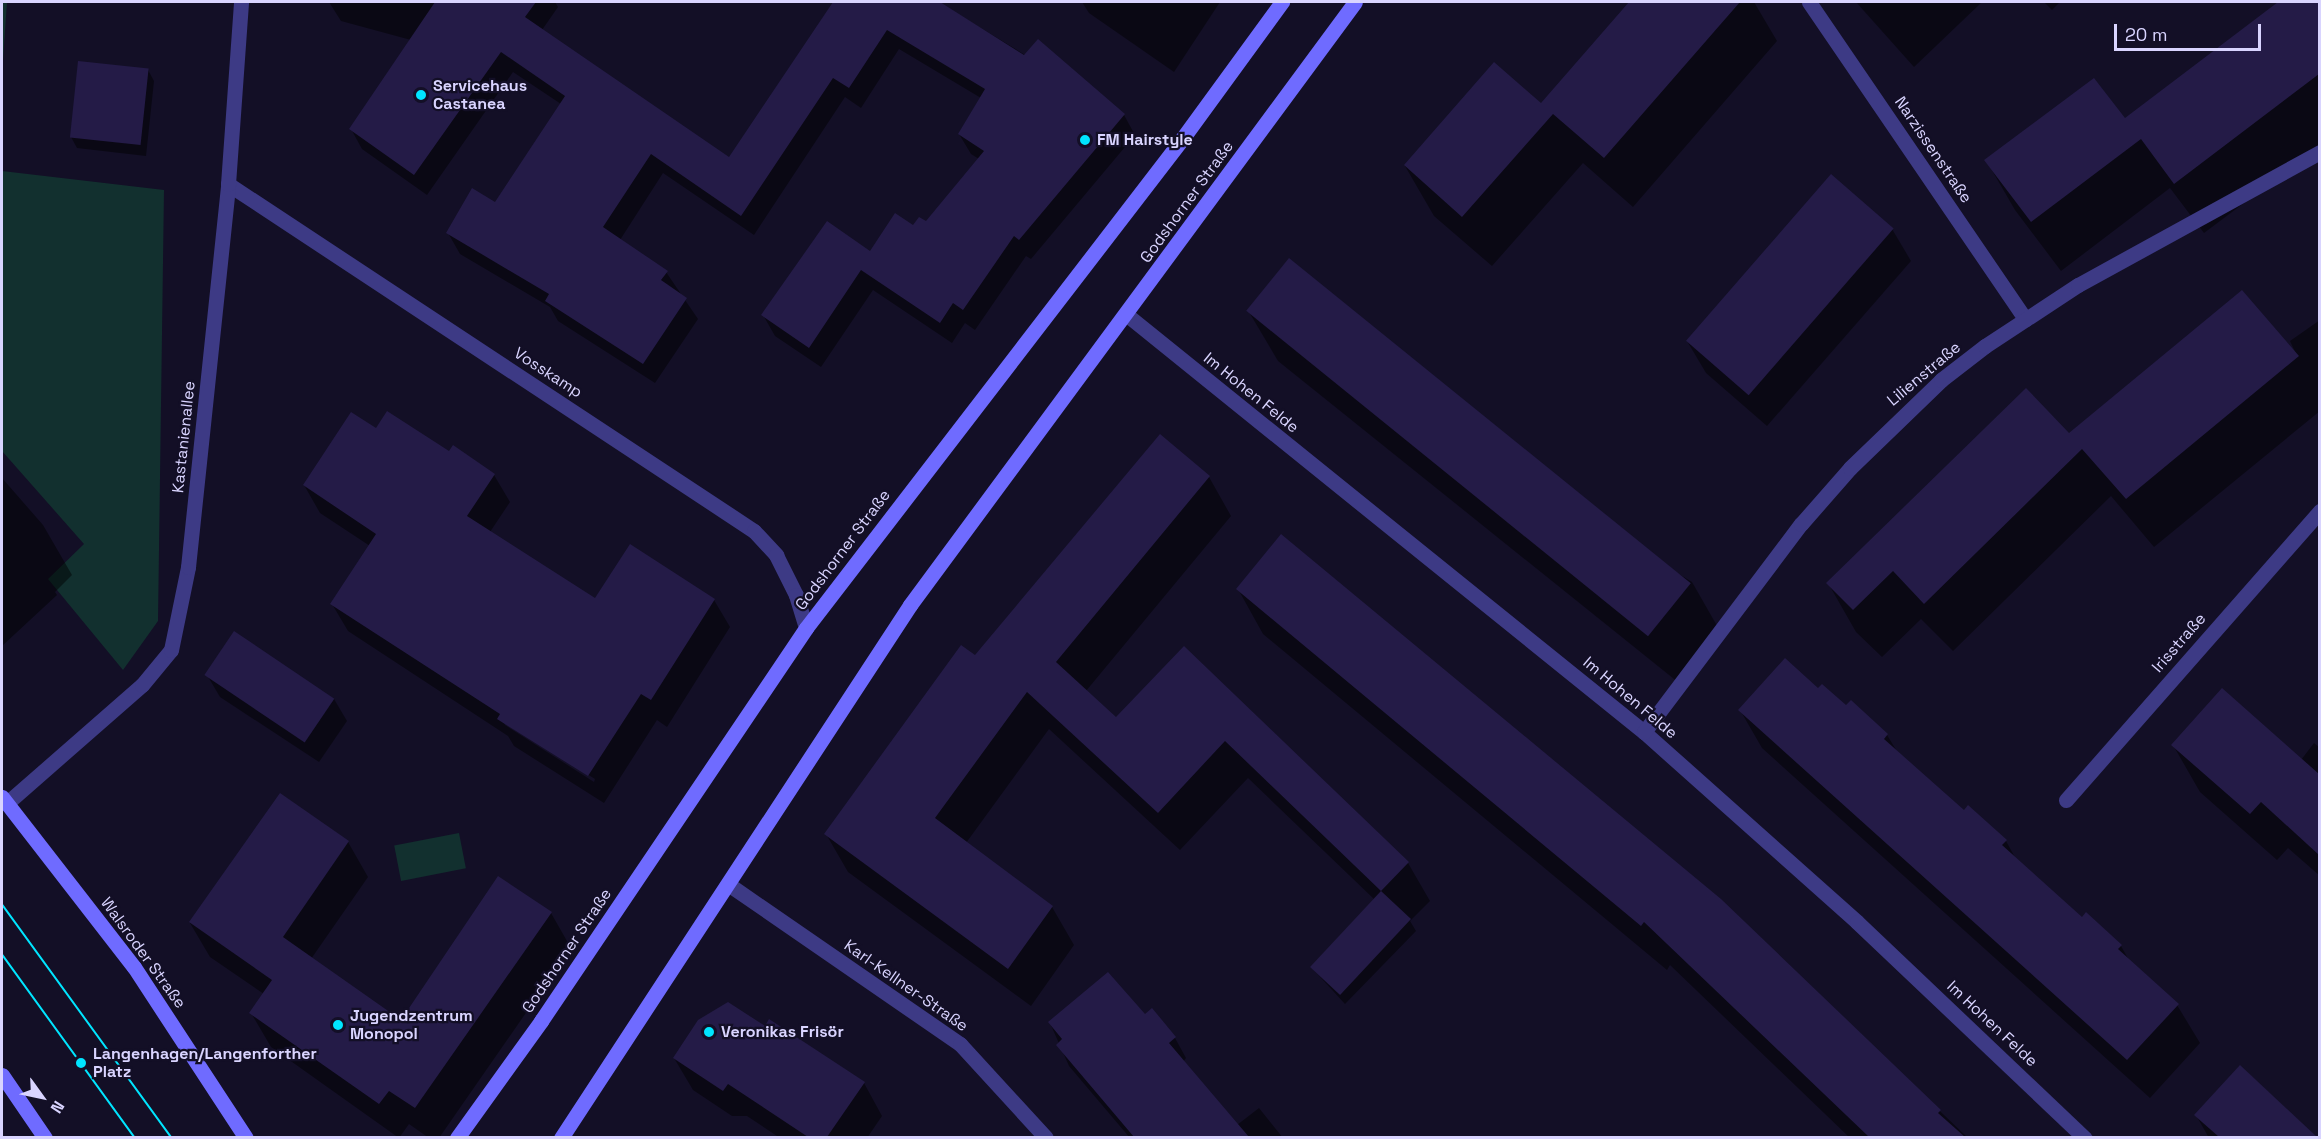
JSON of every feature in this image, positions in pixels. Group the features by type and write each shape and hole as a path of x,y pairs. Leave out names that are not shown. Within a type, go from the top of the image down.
{"main road":[{"name":"Godshorner Straße","path":"457,1137 541,1021 806,628 1203,113 1282,2"},
{"name":"Godshorner Straße","path":"561,1137 910,605 1127,315 1355,2"},
{"name":"Walsroder Straße","path":"4,800 134,967 246,1137"},
{"path":"2,1075 45,1137"}],"street":[{"name":"Kastanienallee","path":"4,800 142,685 171,650 188,567 228,184 241,2"},
{"name":"Narzissenstraße","path":"1809,2 2025,319"},
{"name":"Lilienstraße","path":"1644,732 1801,524 1851,468 1941,380 2025,319 2078,285 2319,152"},
{"name":"Vosskamp","path":"228,184 754,531 776,555 796,595 806,628"},
{"name":"Im Hohen Felde","path":"1127,315 1644,732 1857,922 2085,1137"},
{"name":"Irisstraße","path":"2066,800 2319,511"},
{"name":"Karl-Kellner-Straße","path":"728,884 960,1044 1046,1137"}],"green space":[{"path":"2,2 7,2 2,75"},
{"path":"2,171 164,190 158,621 123,670 48,579 84,544 2,451"},
{"path":"459,833 466,868 401,881 394,846"}],"building":[{"path":"435,2 536,2 525,17 729,157 833,2 940,2 1024,55 1038,39 1125,114 1019,240 1014,236 963,310 953,303 940,323 861,270 809,348 761,315 827,221 870,251 895,213 913,225 919,217 926,221 984,151 958,134 985,89 887,30 849,88 833,78 741,216 651,154 603,227 668,271 661,280 687,298 643,364 545,301 549,294 446,233 472,188 495,202 565,96 501,52 414,175 349,129"},
{"path":"1629,2 1740,2 1604,158 1553,114 1462,217 1404,165 1494,62 1541,103"},
{"path":"2278,2 2319,2 2319,74 2174,184 2141,139 2031,222 1984,160 2094,78 2125,118"},
{"path":"78,61 149,68 141,145 70,138"},
{"path":"1831,174 1894,228 1749,395 1686,341"},
{"path":"1289,258 1691,583 1648,636 1246,311"},
{"path":"2242,290 2299,356 2126,499 2082,449 1924,604 1893,571 1853,610 1826,583 2026,388 2069,433"},
{"path":"387,411 449,451 453,445 495,474 467,516 595,598 630,544 715,599 651,700 641,694 588,776 497,719 500,714 330,604 376,534 303,485 351,412 376,428"},
{"path":"1160,434 1210,476 1056,662 1116,717 1184,646 1409,862 1381,891 1225,741 1158,813 1027,692 935,818 1053,906 1008,969 824,834 961,645 975,655"},
{"path":"1281,534 1721,899 1941,1110 1938,1113 1965,1137 1869,1137 1644,922 1641,926 1236,589"},
{"path":"234,631 334,699 305,743 204,675"},
{"path":"1785,658 1818,688 1822,684 1846,705 1851,700 1888,734 1884,739 1964,810 1968,805 2007,840 2002,845 2082,917 2086,912 2122,945 2118,949 2179,1004 2127,1060 1738,710"},
{"path":"2222,688 2319,774 2319,855 2261,802 2250,814 2171,745"},
{"path":"280,793 349,841 283,937 401,1020 498,876 552,912 415,1108 389,1091 379,1104 249,1013 272,980 189,922"},
{"path":"1381,891 1411,919 1340,995 1310,967"},
{"path":"1108,972 1145,1014 1152,1008 1176,1037 1169,1043 1249,1137 1134,1137 1056,1045 1062,1039 1048,1022"},
{"path":"728,1002 765,1026 769,1019 865,1082 827,1137 808,1137 728,1084 723,1091 673,1058 698,1020"},
{"path":"2240,1065 2317,1137 2219,1137 2194,1115"}],"tram line":[{"path":"2,904 172,1138"},
{"path":"2,954 135,1138"}],"place":[{"name":"Servicehaus Castanea","path":"421,95"},
{"name":"FM Hairstyle","path":"1085,140"},
{"name":"Jugendzentrum Monopol","path":"338,1025"},
{"name":"Veronikas Frisör","path":"709,1032"},
{"name":"Langenhagen/Langenforther Platz","path":"81,1063"}]}
